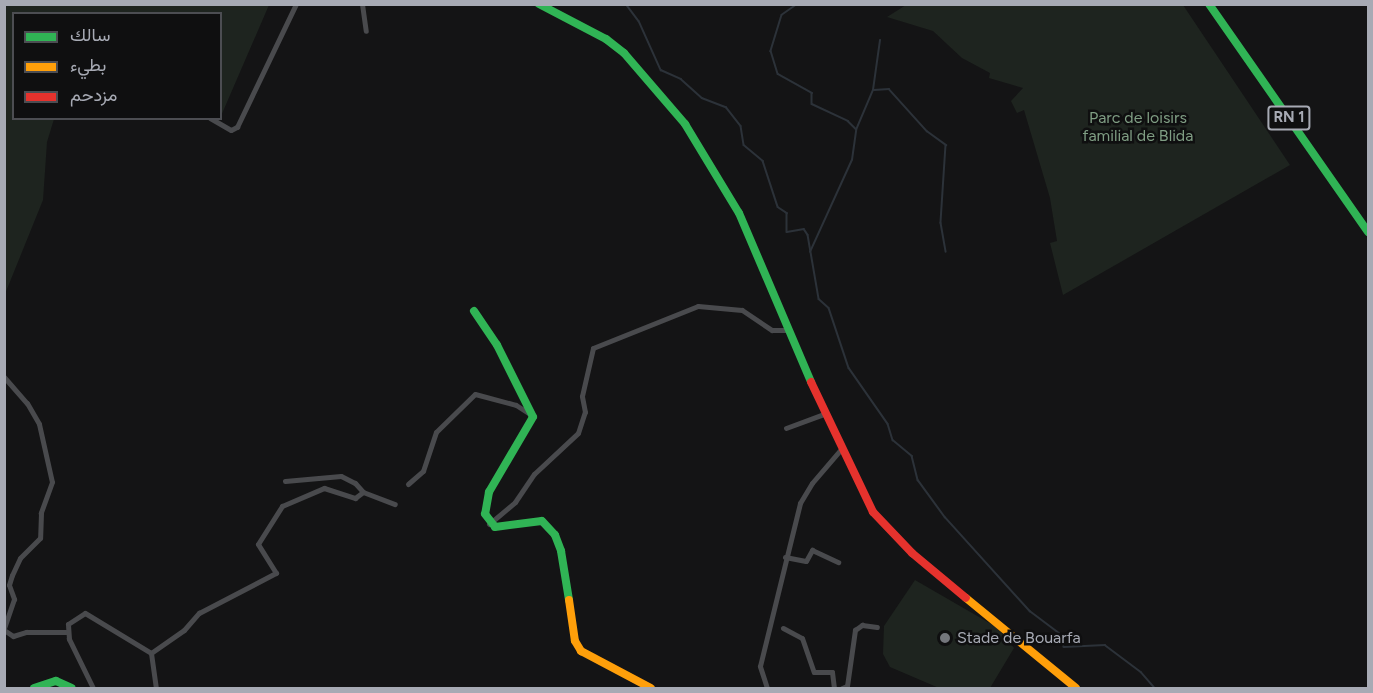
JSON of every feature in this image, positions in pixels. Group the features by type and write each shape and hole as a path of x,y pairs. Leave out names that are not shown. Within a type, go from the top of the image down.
{"street":[{"path":"214,120 231,130 237,127 296,4"},
{"path":"362,4 366,31"},
{"path":"539,4 606,39 624,52 685,124 739,213 791,330 824,414 873,512 892,534 1076,688"},
{"name":"RN 1","path":"1211,4 1368,226"},
{"name":"RN 1","path":"1211,4 1368,231"},
{"path":"489,524 515,502 534,474 578,433 585,412 582,396 593,348 698,306 742,310 772,330 791,330"},
{"path":"474,311 497,345 533,417"},
{"path":"4,376 27,403 39,424 52,482 41,513 40,538 20,558 12,575 9,585 14,599 4,629 13,636 26,632 68,632"},
{"path":"408,484 423,471 436,432 476,394 516,405 533,417"},
{"path":"786,428 824,414"},
{"path":"533,417 489,492 485,514 489,524 495,527 542,521 555,535 561,551 576,641 581,651 651,688"},
{"path":"767,688 760,666 800,503 812,483 842,449"},
{"path":"285,481 341,476 355,483 363,492 394,504"},
{"path":"151,653 184,630 199,613 276,573 258,544 282,506 324,488 355,498 363,492"},
{"path":"785,557 806,561 812,550 838,562"},
{"path":"93,688 68,632 68,624 85,613 151,653"},
{"path":"842,688 847,686 855,630 862,625 877,627"},
{"path":"783,628 802,638 814,672 832,672 834,688"},
{"path":"151,653 156,688"},
{"path":"34,688 56,681 72,688"}],"green space":[{"path":"5,4 269,5 222,114 222,12 12,12 12,120 54,120 47,142 43,200 5,294"},
{"name":"Parc de loisirs familial de Blida","path":"906,5 1183,5 1290,165 1063,295 1050,243 1057,241 1050,198 1024,110 1017,113 1011,101 1023,88 989,78 990,73 962,58 933,31 887,17"},
{"name":"Stade de Bouarfa","path":"915,580 998,628 1014,648 990,688 939,688 890,667 883,654 884,626"}],"waterway":[{"path":"626,4 639,21 661,70 681,79 702,98 726,107 741,126 744,145 763,161 778,207 787,213 787,232 804,229 808,235 819,299 829,308 849,368 888,424 893,440 912,456 918,480 945,517 1030,611 1061,634 1064,647 1105,645 1141,672 1155,688"},
{"path":"798,4 782,15 771,51 778,74 812,93 812,104 848,121 856,129"},
{"path":"810,252 852,160 856,130 873,90 880,40"},
{"path":"874,90 889,89 927,131 946,145 941,223 946,252"}],"traffic: fast":[{"path":"539,4 606,39 624,53 685,124 739,213 811,382"},
{"path":"1209,4 1368,232"},
{"path":"474,311 497,345 533,417 489,492 485,514 495,527 542,521 555,535 561,551 569,600"},
{"path":"34,688 56,681 72,688"}],"traffic: slow":[{"path":"966,598 1076,688"},
{"path":"569,600 575,641 581,651 651,688"}],"traffic: jam":[{"path":"811,382 873,512 912,553 966,598"}],"place":[{"name":"Stade de Bouarfa","path":"945,638"}]}
